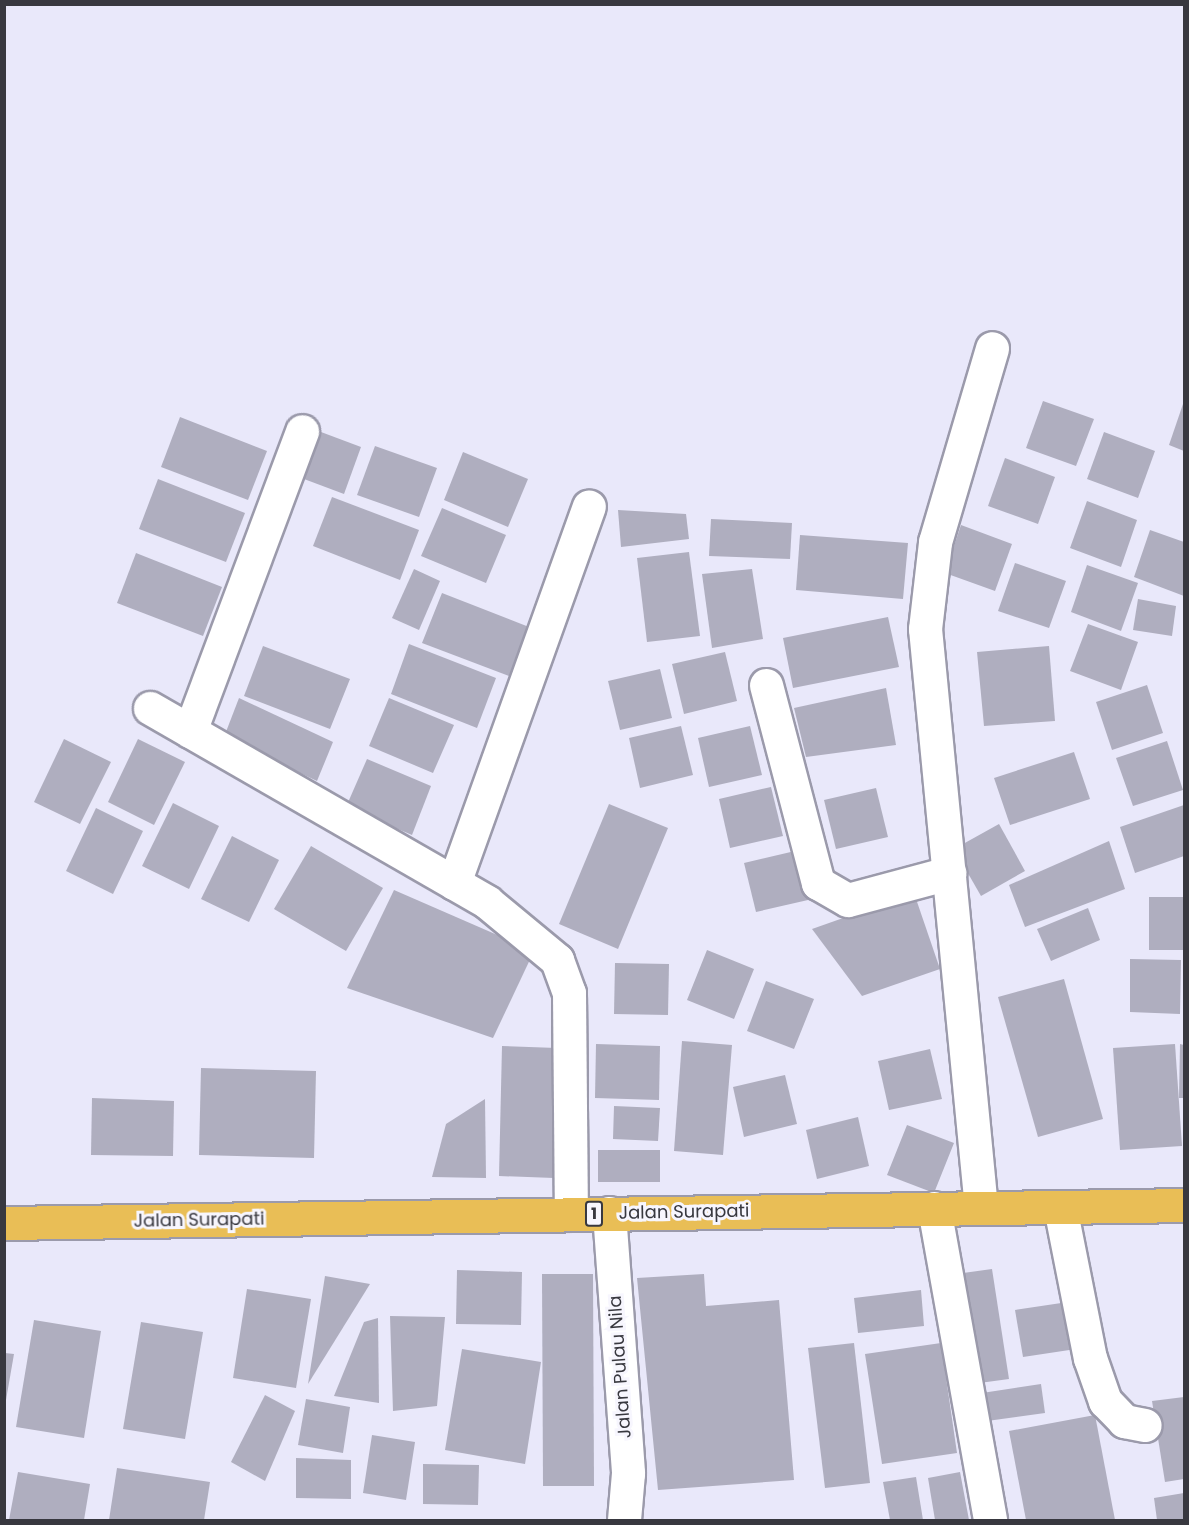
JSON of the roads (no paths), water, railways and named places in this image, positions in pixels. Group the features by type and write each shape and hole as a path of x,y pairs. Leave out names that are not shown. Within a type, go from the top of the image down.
{"highway":[{"name":"Jalan Surapati","path":"4,1223 1185,1205"}],"street":[{"path":"981,1208 925,629 934,542 992,348"},
{"path":"190,730 302,432"},
{"path":"454,883 589,506"},
{"path":"766,685 818,883 848,900 949,873"},
{"path":"150,708 454,883 549,952 569,993 571,1214"},
{"path":"1060,1206 1090,1358 1105,1401 1124,1421 1145,1425"},
{"path":"934,1208 990,1521"},
{"name":"Jalan Pulau Nila","path":"609,1213 628,1473 624,1521"}]}
